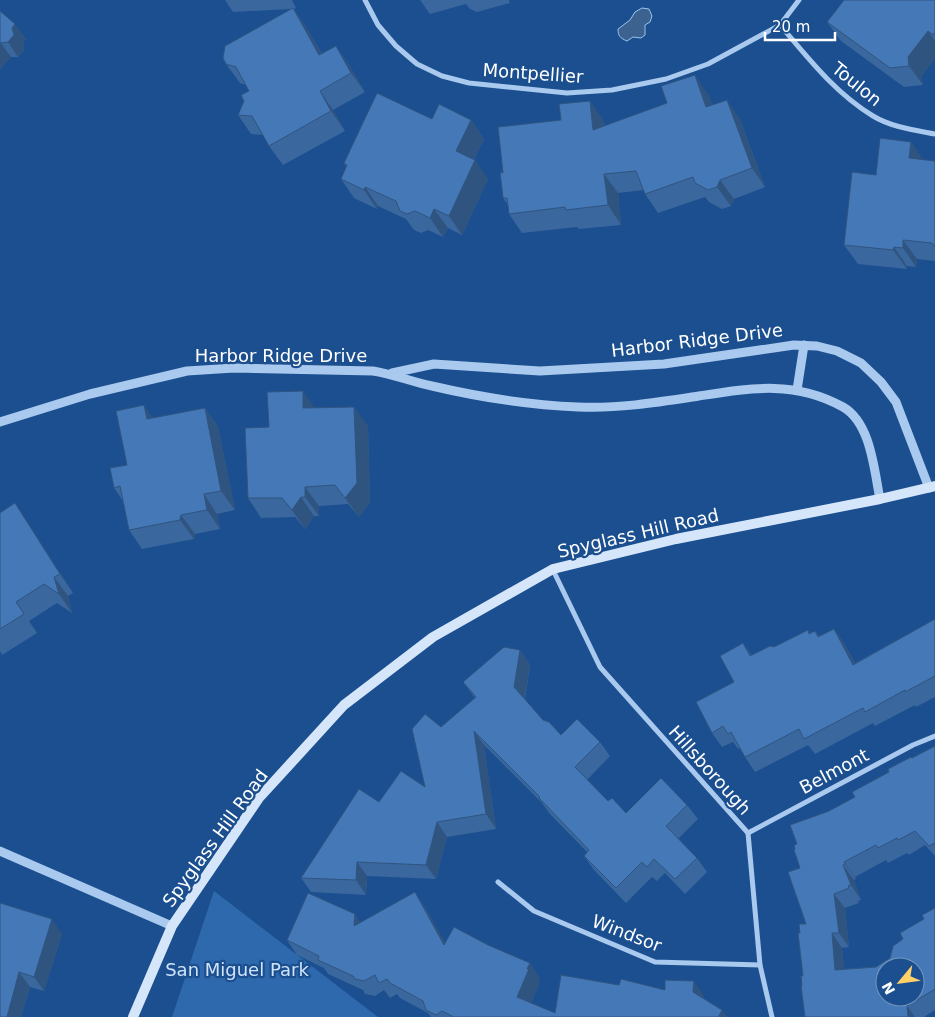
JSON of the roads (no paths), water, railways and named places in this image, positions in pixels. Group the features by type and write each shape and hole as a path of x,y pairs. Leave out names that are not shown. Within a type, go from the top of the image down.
{"main road":[{"name":"Spyglass Hill Road","path":"134,1017 172,926 259,798 344,705 433,637 553,569 676,538 880,499 932,487"}],"street":[{"name":"Montpellier","path":"365,0 378,25 396,46 417,64 442,76 469,83 567,93 612,90 666,79 708,64 780,25 800,0"},
{"name":"Toulon","path":"780,25 820,72 847,98 874,117 908,129 935,134"},
{"name":"Harbor Ridge Drive","path":"389,373 434,364 540,371 664,364 794,345 817,346 837,351 861,363 881,382 896,402 932,487"},
{"path":"797,390 804,345"},
{"name":"Harbor Ridge Drive","path":"0,422 90,394 187,371 234,368 373,370 431,386 541,405 580,408 619,406 749,388 777,387 821,396 845,408 857,420 866,434 880,499"},
{"name":"Hillsborough","path":"553,569 600,668 748,832 760,965 772,1017"},
{"name":"Belmont","path":"748,832 913,745 935,736"},
{"path":"0,851 172,926"},
{"name":"Windsor","path":"498,882 534,911 656,962 760,965"}],"park label":[{"name":"San Miguel Park","path":"237,969"}]}
